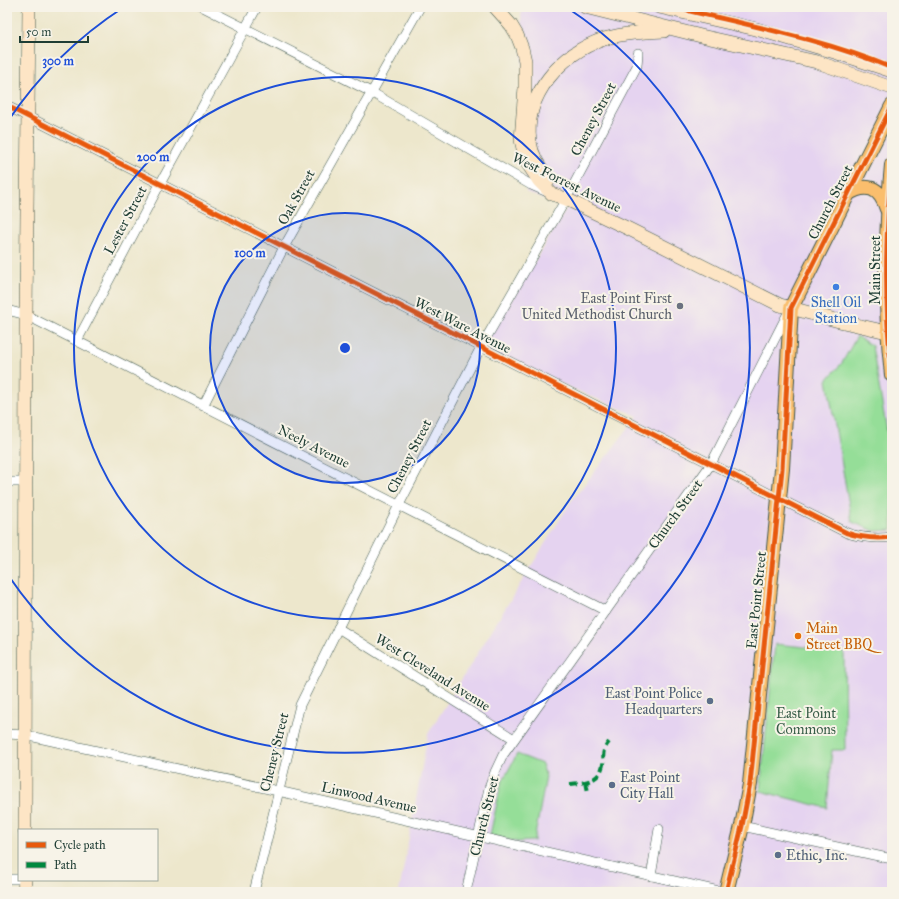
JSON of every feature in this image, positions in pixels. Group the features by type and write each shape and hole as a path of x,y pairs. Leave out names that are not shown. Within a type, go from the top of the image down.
{"main road":[{"path":"25,829 25,482 29,7"},
{"path":"495,7 511,25 517,35 525,61 525,87 521,140 526,161 539,181 552,194"},
{"path":"585,7 817,62 892,88"},
{"path":"659,7 756,29 838,53 892,71"},
{"path":"566,199 551,183 537,163 530,143 529,129 532,112 535,101 544,84 566,61 590,45 602,40 615,36 640,32 684,31"},
{"name":"Church Street","path":"791,308 892,106"},
{"name":"Main Street","path":"892,165 887,212 885,269 887,332 892,375"},
{"path":"847,194 857,189 866,188 875,190 881,194 887,212"},
{"name":"West Forrest Avenue","path":"552,194 566,199 780,305 887,332"},
{"name":"East Point Street","path":"725,892 742,826 750,784 782,469 791,308"},
{"path":"24,881 24,892"}],"street":[{"name":"West Forrest Avenue","path":"203,7 371,92 531,185 552,194"},
{"name":"Lester Street","path":"77,341 160,184 257,7"},
{"name":"Oak Street","path":"203,406 284,247 420,7"},
{"name":"Cheney Street","path":"254,892 300,705 399,505 481,347 566,199 637,66 638,53"},
{"name":"West Ware Avenue","path":"7,106 847,533 858,537 875,539 892,537"},
{"name":"Church Street","path":"466,892 489,788 503,755 711,464 791,308"},
{"name":"Neely Avenue","path":"7,310 26,315 606,611"},
{"path":"7,482 25,482"},
{"name":"West Cleveland Avenue","path":"338,628 514,739"},
{"name":"Linwood Avenue","path":"7,734 25,735 725,892"},
{"path":"742,826 892,859"},
{"path":"651,876 659,829"},
{"path":"7,879 18,879"}],"shaded area":[{"path":"521,7 892,7 892,892 399,892 428,734 570,503 638,416 481,350 567,208 526,192"}],"green space":[{"path":"857,336 872,346 892,460 892,530 875,531 852,522 827,380 842,363"},
{"name":"East Point Commons","path":"775,644 844,651 845,750 832,750 827,808 760,791"},
{"path":"517,754 542,764 546,777 534,841 517,842 490,835 501,784"}],"marked path":[{"path":"570,784 589,781 600,773 603,764 603,753 609,742"},
{"path":"586,782 588,792"}],"cycle path":[{"path":"682,7 690,11 818,42 868,58 892,68"},
{"path":"7,106 847,533 869,538 892,537"},
{"path":"726,892 742,826 750,784 782,469 791,308 892,106"},
{"path":"892,165 886,270 889,348 892,375"}],"place":[{"name":"Shell Oil Station","path":"836,287"},
{"name":"East Point First United Methodist Church","path":"680,306"},
{"name":"Main Street BBQ","path":"798,636"},
{"name":"East Point Police Headquarters","path":"710,701"},
{"name":"East Point City Hall","path":"612,785"},
{"name":"Ethic, Inc.","path":"778,855"}]}
